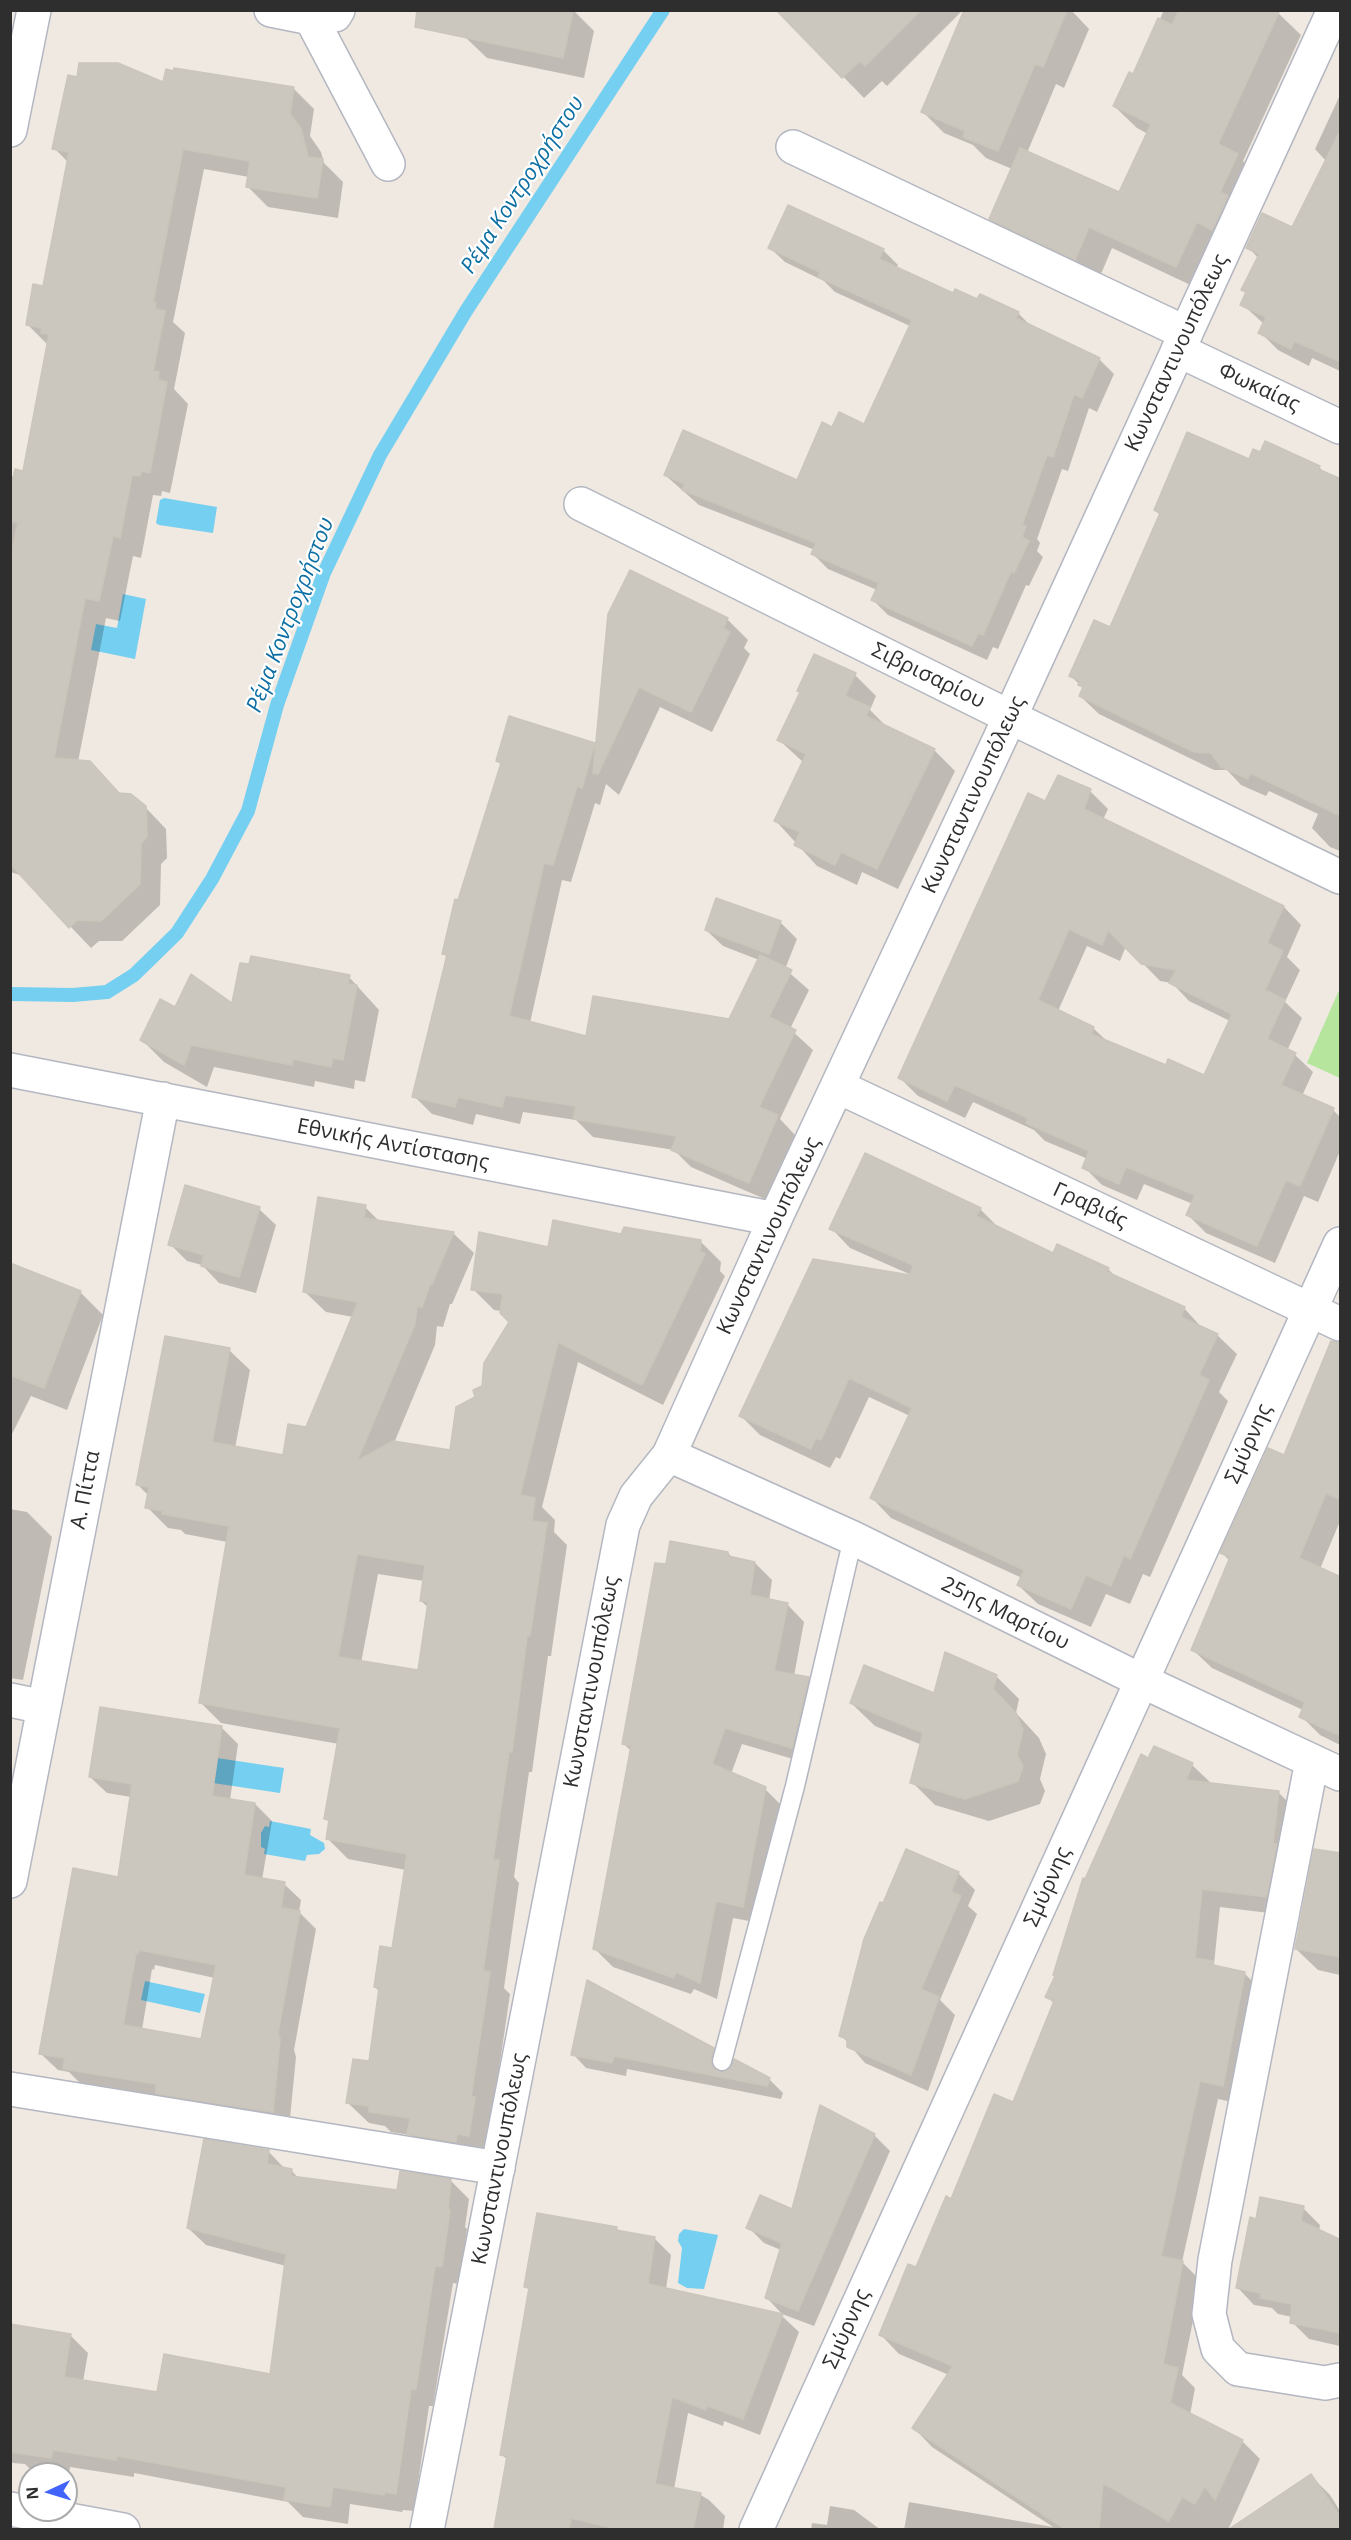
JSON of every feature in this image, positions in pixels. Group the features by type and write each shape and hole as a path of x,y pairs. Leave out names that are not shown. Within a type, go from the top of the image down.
{"street":[{"path":"271,10 324,14 388,164"},
{"name":"Κωνσταντινουπόλεως","path":"428,2529 623,1525 636,1496 669,1455 775,1220 1010,717 1334,10"},
{"path":"10,130 29,11"},
{"name":"Φωκαίας","path":"793,147 1182,342 1341,427"},
{"name":"Σιβρισαρίου","path":"581,504 1010,717 1341,877"},
{"name":"Εθνικής Αντίστασης","path":"10,1070 775,1220"},
{"name":"Γραβιάς","path":"839,1087 1341,1324"},
{"name":"Α. Πίττα","path":"10,1881 163,1099"},
{"name":"Σμύρνης","path":"756,2529 1341,1244"},
{"name":"25ης Μαρτίου","path":"669,1455 853,1538 1142,1682 1326,1768"},
{"path":"10,1700 44,1707"},
{"path":"1326,1768 1215,2260 1209,2314 1218,2349 1238,2369 1325,2383 1341,2380"},
{"path":"10,2089 498,2168"},
{"path":"10,2509 123,2529"}],"lane":[{"path":"722,2061 795,1786 853,1538"}],"green space":[{"path":"1340,988 1340,1078 1307,1063"}],"water":[{"path":"164,498 217,507 213,533 156,523 160,500"},
{"path":"123,594 146,599 135,659 91,650 96,624 117,628"},
{"path":"217,1758 284,1768 280,1793 213,1783"},
{"path":"270,1821 311,1829 310,1835 324,1843 325,1849 319,1854 307,1855 305,1861 264,1854 265,1849 261,1847 261,1833 265,1826 269,1827"},
{"path":"145,1981 205,1994 200,2013 141,2000"},
{"path":"684,2229 718,2235 704,2289 687,2288 678,2283 682,2248 678,2241 679,2234"}],"building":[{"path":"417,10 573,10 563,58 415,27"},
{"path":"776,10 921,10 865,66 860,61 842,78"},
{"path":"964,10 1067,10 1043,67 1035,64 998,151 963,137 965,131 921,112"},
{"path":"1179,10 1280,10 1218,144 1238,154 1220,192 1228,196 1212,230 1197,222 1176,267 1089,227 1075,260 989,219 1020,148 1119,192 1151,124 1113,106 1129,72 1133,74 1158,18 1172,25"},
{"path":"79,63 118,63 163,82 166,69 173,71 174,68 294,87 290,114 301,129 308,157 323,159 317,198 246,187 250,161 183,149 153,302 156,303 155,309 165,311 153,371 159,372 158,380 167,382 150,473 141,471 140,476 132,475 120,538 113,536 99,601 85,598 54,758 90,761 119,793 131,794 146,806 147,837 141,843 140,884 101,921 77,920 69,928 10,864 10,559 18,523 10,521 10,493 15,469 23,471 49,334 41,333 42,328 26,325 33,284 43,286 69,152 52,149 68,75 77,77"},
{"path":"1341,129 1341,362 1294,341 1291,349 1258,333 1266,317 1240,305 1246,292 1241,290 1259,254 1246,248 1262,213 1292,227"},
{"path":"788,205 884,249 879,259 953,293 955,289 977,299 980,294 1019,312 1016,318 1100,358 1082,398 1074,394 1053,457 1047,455 1022,525 1026,526 1022,537 1029,541 1014,573 1011,571 983,635 978,633 972,646 871,600 879,583 811,554 816,543 682,490 685,484 664,475 683,430 797,480 822,422 832,427 839,412 864,424 912,320 818,277 820,272 768,248"},
{"path":"1187,432 1249,459 1253,449 1260,452 1265,441 1320,466 1318,469 1341,479 1341,816 1250,773 1248,779 1221,767 1211,753 1194,752 1079,696 1083,687 1078,685 1080,681 1069,676 1094,620 1110,627 1160,513 1154,510"},
{"path":"630,570 728,618 723,628 730,632 691,712 639,687 598,774 593,773 608,614"},
{"path":"814,654 856,673 845,696 870,707 866,716 935,749 877,869 841,852 835,865 794,845 800,832 774,821 806,754 777,740 800,692 797,691"},
{"path":"509,716 595,743 582,788 577,786 553,865 544,863 509,1016 586,1036 593,996 729,1019 760,955 792,970 769,1017 796,1030 759,1107 778,1115 749,1183 671,1150 677,1136 573,1119 576,1106 505,1095 502,1107 458,1097 455,1107 412,1097 447,955 442,954 455,899 458,900 501,763 496,761"},
{"path":"1058,775 1091,789 1084,809 1284,906 1267,943 1283,951 1265,990 1285,1000 1267,1039 1296,1053 1281,1085 1334,1108 1300,1186 1286,1180 1257,1246 1186,1215 1195,1195 1126,1167 1119,1184 1082,1168 1089,1151 1026,1123 1028,1118 955,1085 947,1101 898,1078 1028,793 1045,801","holes":["1069,929 1102,945 1108,930 1141,964 1176,970 1169,983 1232,1014 1204,1075 1168,1059 1166,1065 1091,1034 1094,1027 1038,1000"]},
{"path":"716,898 781,921 769,954 705,930"},
{"path":"251,956 350,975 348,984 357,985 343,1060 333,1058 331,1067 293,1059 292,1065 191,1045 184,1065 140,1040 160,999 175,1007 191,974 232,1003 240,963 249,964"},
{"path":"865,1153 981,1208 976,1216 1053,1253 1057,1244 1109,1268 1107,1272 1185,1307 1181,1317 1218,1334 1199,1375 1209,1380 1130,1559 1124,1555 1111,1586 1086,1575 1071,1609 1017,1585 1024,1570 870,1498 912,1408 849,1378 821,1440 816,1438 811,1449 739,1416 813,1259 910,1275 913,1265 829,1229"},
{"path":"185,1185 260,1207 239,1277 201,1266 204,1255 168,1245"},
{"path":"318,1197 366,1205 364,1218 454,1232 422,1307 417,1306 415,1324 357,1461 393,1441 450,1450 456,1407 475,1397 473,1390 482,1386 484,1363 509,1322 500,1313 503,1294 471,1290 479,1232 548,1247 553,1220 621,1234 624,1227 701,1240 700,1252 705,1254 642,1385 558,1342 520,1495 535,1498 532,1521 547,1523 530,1636 527,1636 512,1752 509,1752 493,1860 499,1860 483,1971 490,1972 471,2097 475,2097 469,2136 457,2134 456,2142 407,2134 410,2118 369,2112 369,2106 346,2103 353,2059 369,2061 379,1988 374,1987 380,1946 392,1948 407,1854 326,1839 329,1820 324,1819 340,1728 199,1703 229,1526 162,1514 163,1511 145,1508 149,1487 136,1485 165,1336 230,1348 212,1442 283,1455 288,1424 306,1427 358,1302 303,1292","holes":["357,1554 425,1565 420,1601 428,1602 418,1670 338,1657"]},
{"path":"10,1263 81,1291 44,1388 10,1375"},
{"path":"1331,1341 1341,1343 1341,1500 1326,1493 1299,1558 1341,1577 1341,1736 1299,1717 1305,1702 1191,1650 1230,1557 1220,1553 1268,1448 1284,1455"},
{"path":"670,1541 728,1552 728,1556 755,1562 750,1595 788,1603 774,1671 809,1677 792,1748 725,1728 712,1764 766,1787 743,1907 716,1901 700,1983 676,1972 674,1978 593,1949 631,1746 622,1744 655,1563 666,1564"},
{"path":"945,1652 997,1675 993,1689 1016,1713 1023,1730 1017,1755 1023,1766 1018,1781 965,1799 910,1783 923,1733 850,1703 864,1665 934,1693"},
{"path":"100,1707 222,1726 212,1796 255,1803 244,1875 285,1882 281,1908 300,1911 278,2033 280,2039 273,2112 156,2094 156,2084 63,2069 65,2058 39,2054 73,1868 118,1877 132,1784 89,1777","holes":["139,1950 216,1965 201,2039 123,2025 136,1953 138,1954"]},
{"path":"1154,1746 1193,1763 1186,1780 1279,1791 1273,1844 1277,1844 1267,1897 1202,1889 1195,1958 1213,1961 1213,1965 1245,1972 1223,2086 1200,2081 1161,2256 1183,2261 1163,2364 1178,2368 1170,2403 1243,2440 1215,2500 1205,2486 1195,2504 1182,2497 1169,2521 1103,2483 1099,2529 1065,2529 912,2428 953,2366 879,2335 908,2264 916,2267 946,2196 951,2199 994,2094 1013,2102 1054,2001 1045,1997 1055,1976 1053,1975 1083,1878 1085,1879 1141,1754 1148,1758"},
{"path":"906,1849 959,1872 951,1892 961,1896 921,1989 939,1997 911,2075 847,2047 847,2039 839,2036 864,1939 880,1902 883,1903"},
{"path":"1314,1849 1341,1853 1341,1957 1295,1949"},
{"path":"587,1980 714,2048 711,2063 715,2069 725,2072 730,2068 734,2059 770,2078 767,2086 614,2056 612,2063 571,2055"},
{"path":"820,2105 875,2134 798,2311 765,2298 782,2243 746,2228 760,2195 792,2209"},
{"path":"204,2139 269,2150 267,2164 292,2169 291,2176 397,2190 400,2171 451,2179 448,2209 450,2210 442,2267 435,2266 416,2389 411,2389 396,2494 385,2492 384,2495 333,2487 330,2507 284,2500 286,2487 117,2456 116,2460 53,2450 51,2458 10,2452 10,2324 71,2334 64,2377 157,2392 164,2354 270,2374 286,2254 187,2228"},
{"path":"1260,2197 1304,2206 1301,2221 1341,2240 1341,2333 1290,2323 1292,2304 1260,2298 1261,2293 1236,2288 1250,2217 1256,2219"},
{"path":"537,2213 617,2227 616,2230 655,2237 648,2284 783,2314 743,2419 708,2406 706,2410 672,2397 655,2484 701,2493 693,2529 617,2529 571,2518 569,2529 494,2529 507,2456 500,2455 529,2288 524,2287"},
{"path":"1311,2474 1341,2518 1341,2529 1229,2529"}],"waterway":[{"name":"Ρέμα Κοντροχρήστου","path":"10,994 73,995 107,992 134,975 177,933 212,879 248,811 277,705 324,573 380,455 466,311 663,10"}]}
